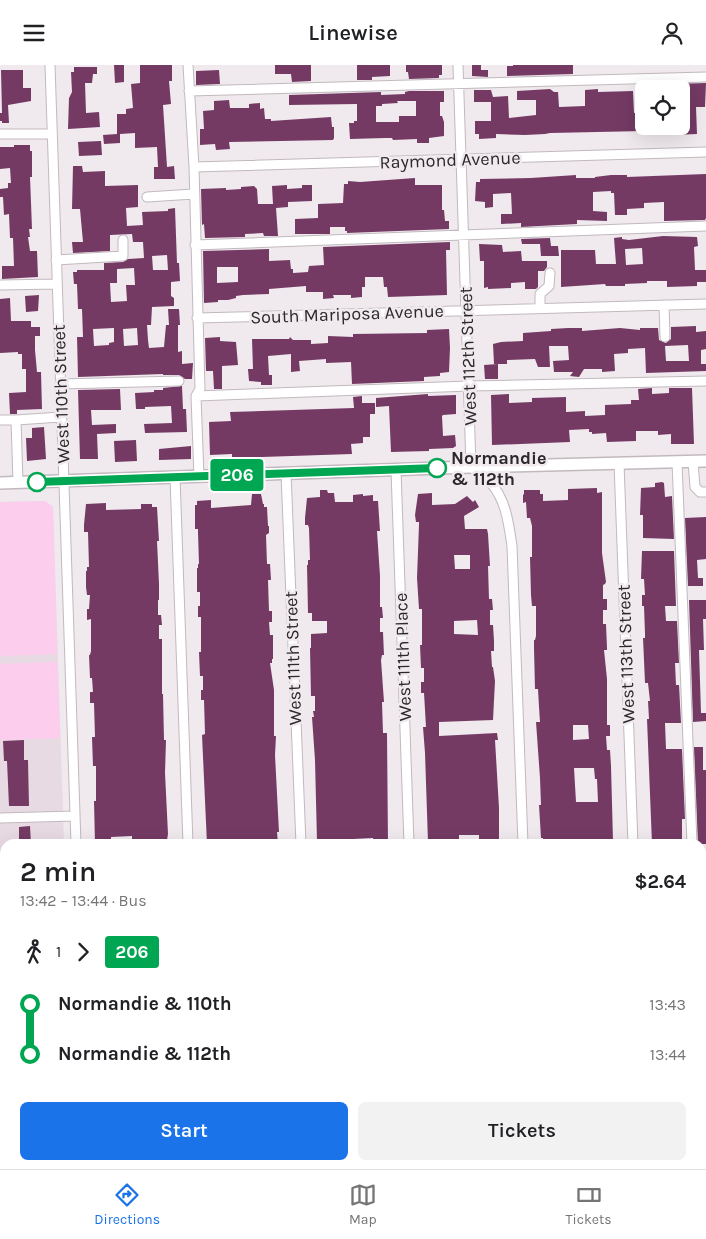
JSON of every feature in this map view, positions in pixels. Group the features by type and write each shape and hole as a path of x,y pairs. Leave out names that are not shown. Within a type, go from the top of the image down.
{"main road":[{"path":"0,483 706,461"}],"street":[{"name":"West 110th Street","path":"50,65 76,839"},
{"path":"188,65 194,167 200,389 196,396 198,477"},
{"name":"West 112th Street","path":"458,65 471,467"},
{"path":"190,91 706,77"},
{"path":"1,134 52,134"},
{"name":"Raymond Avenue","path":"194,167 706,151"},
{"path":"147,197 194,194"},
{"path":"195,245 706,226"},
{"path":"56,260 123,256 123,240"},
{"path":"540,308 540,294 549,286 550,273"},
{"path":"0,285 57,284"},
{"name":"South Mariposa Avenue","path":"197,318 706,304"},
{"path":"664,305 666,337"},
{"path":"60,384 179,381"},
{"path":"196,396 469,386 706,381"},
{"path":"0,420 61,417"},
{"path":"16,420 18,482"},
{"path":"677,462 692,839"},
{"path":"694,462 696,489 700,492 706,491"},
{"name":"West 113th Street","path":"619,463 633,839"},
{"path":"471,467 490,482 502,502 509,524 512,546 523,839"},
{"name":"West 111th Place","path":"396,470 409,839"},
{"name":"West 111th Street","path":"286,473 301,839"},
{"path":"174,477 188,839"},
{"path":"0,818 75,815"}],"shaded area":[{"path":"45,501 53,507 64,839 0,839 0,502"},
{"path":"45,501 53,507 57,654 0,656 0,502"},
{"path":"57,662 60,738 0,740 0,664"}],"building":[{"path":"114,65 124,65 124,82 115,83"},
{"path":"140,65 172,65 172,81 169,81 171,104 163,105 167,167 174,166 175,179 154,179 154,167 158,167 157,147 135,148 135,133 120,134 120,143 104,144 103,135 117,134 117,114 126,114 126,109 133,108 131,84 140,83"},
{"path":"275,65 311,65 311,81 292,82 291,74 275,74"},
{"path":"357,65 390,65 390,76 372,77 372,80 357,80"},
{"path":"406,65 442,65 442,75 439,75 439,78 409,79"},
{"path":"472,65 481,65 481,70 488,70 488,77 472,76"},
{"path":"573,65 573,74 507,76 507,66"},
{"path":"74,67 97,67 97,74 93,74 92,83 85,83 86,113 99,112 100,127 68,129 69,98 72,92 71,72 74,72"},
{"path":"1,70 23,70 23,88 31,88 31,101 8,105 9,123 2,123 0,121 0,113 2,113"},
{"path":"219,70 220,84 196,85 196,71"},
{"path":"706,83 705,107 696,107 697,134 690,134 690,84"},
{"path":"550,89 558,92 559,107 585,106 585,90 598,89 598,92 633,91 635,131 525,135 496,134 496,138 479,139 479,134 475,134 475,121 491,121 491,102 474,102 474,90 491,90 493,97 508,96 509,118 536,115 536,100 517,100 517,91"},
{"path":"444,91 444,102 440,102 440,116 442,116 444,122 444,136 429,138 429,143 417,143 417,139 350,139 349,123 357,121 357,104 289,105 289,95 381,92 381,95 405,94 405,92","holes":["397,101 416,101 416,116 399,116 399,122 376,122 376,106 398,103"]},
{"path":"229,100 230,108 249,108 249,104 260,103 260,109 264,108 265,119 271,119 271,121 331,117 332,127 334,127 334,138 333,140 229,142 230,149 216,150 215,144 200,145 200,129 204,129 203,111 214,110 214,101"},
{"path":"101,141 102,155 79,156 78,142"},
{"path":"14,145 30,145 30,151 32,151 32,177 30,177 32,229 29,229 30,237 28,237 30,251 37,251 38,277 2,279 2,266 14,266 13,238 10,238 9,214 4,215 3,197 0,197 0,189 8,188 8,183 11,183 10,168 0,169 0,147 14,147"},
{"path":"73,166 82,166 83,172 105,171 105,186 138,185 138,207 126,208 127,226 143,225 142,212 168,211 168,209 175,208 177,263 179,263 180,281 171,282 171,296 174,298 174,306 152,307 151,325 147,325 148,340 149,348 164,347 166,325 169,325 168,309 179,309 178,352 182,351 182,364 193,363 192,379 185,379 179,375 163,374 78,377 77,337 83,337 82,309 78,309 77,284 74,284 73,272 77,272 77,270 104,270 104,263 144,258 143,242 133,242 132,234 110,235 110,251 73,253 72,242 83,242 80,209 72,209","holes":["167,255 168,270 153,270 152,256","134,268 135,285 126,285 127,301 111,302 110,283 117,283 117,269","114,328 114,342 109,343 109,345 94,346 93,329","137,328 138,345 124,346 123,329"]},
{"path":"706,174 705,220 664,221 664,202 644,203 644,208 627,209 627,215 615,215 614,193 611,193 611,191 593,192 593,211 607,212 607,221 577,220 577,224 521,227 521,223 501,224 501,214 512,214 511,193 493,194 493,207 485,208 485,202 475,201 476,182 480,182 480,179 576,175 576,178 595,178 611,175 627,175 627,177"},
{"path":"415,178 415,185 442,185 442,210 444,210 445,221 449,221 449,229 347,233 345,227 330,227 330,234 295,234 295,219 318,218 318,204 343,203 344,184 348,184 348,181 360,182"},
{"path":"287,185 287,189 302,188 302,185 312,185 312,201 288,202 288,207 276,208 278,236 264,236 263,233 245,234 245,237 205,238 204,224 202,225 201,189 226,188 226,190 254,186 257,189 258,204 273,204 272,186"},
{"path":"663,236 697,237 698,246 694,247 695,270 706,270 706,282 697,282 697,286 667,287 667,281 647,281 647,283 625,284 625,286 606,286 605,284 561,287 561,250 595,250 596,264 616,264 614,238 622,237 622,239 629,240","holes":["642,248 643,264 626,265 625,249"]},
{"path":"550,238 551,246 558,246 559,256 541,256 540,244 522,244 521,239"},
{"path":"450,242 450,250 446,250 447,295 388,297 383,277 365,277 362,297 351,298 351,295 333,295 334,298 323,299 323,292 306,292 306,286 269,289 269,294 243,295 228,300 204,303 203,251 269,249 269,261 290,260 293,273 308,272 309,266 324,265 323,247","holes":["217,267 238,267 238,282 217,283"]},
{"path":"479,244 502,245 503,252 521,251 522,261 547,261 547,267 544,271 538,271 538,287 536,289 525,289 525,282 511,283 511,288 484,288 484,261 480,261"},
{"path":"39,295 38,311 26,312 25,296"},
{"path":"10,298 11,321 31,321 31,327 40,327 40,336 35,336 35,350 37,372 41,372 42,409 17,410 17,414 10,414 9,393 26,392 26,369 22,369 22,354 18,354 18,352 0,353 0,299"},
{"path":"696,326 696,332 706,331 706,349 701,350 701,364 706,364 706,371 646,373 645,348 628,349 628,353 614,354 615,371 602,372 602,369 584,369 579,377 570,376 573,372 554,372 553,361 569,360 568,346 549,346 550,367 538,367 535,359 507,360 507,364 494,364 493,344 523,341 523,333 568,328 582,328 582,331 658,328 659,340 666,343 671,339 671,327","holes":["688,345 689,361 666,361 665,346"]},
{"path":"449,329 449,372 440,373 440,376 424,377 424,381 352,384 351,362 326,363 326,359 299,361 300,371 291,372 291,354 268,356 269,375 272,375 272,385 261,385 261,382 249,381 248,369 253,369 252,339 289,339 290,337 293,340 311,340 311,344 328,343 328,336 353,337 353,334 427,333 427,330"},
{"path":"220,337 220,341 236,342 238,365 222,366 222,389 214,389 213,371 206,371 205,338"},
{"path":"498,364 498,379 485,379 484,365"},
{"path":"182,386 187,432 145,433 144,424 172,423 171,406 136,409 135,393 154,392 154,390 163,390 163,388"},
{"path":"652,388 652,394 669,393 669,388 692,388 694,444 671,444 671,434 658,435 658,431 636,431 636,441 607,442 606,433 592,434 592,432 589,432 589,429 569,430 570,442 492,445 491,395 509,394 509,403 532,402 532,398 566,397 566,412 585,411 585,416 605,415 605,405 631,404 631,400 639,400 638,389"},
{"path":"120,389 121,410 91,410 92,425 116,424 116,433 97,434 98,459 80,459 78,390"},
{"path":"428,394 428,396 456,395 456,414 442,416 443,436 455,435 456,446 453,448 429,449 429,451 391,452 389,406 376,407 376,398"},
{"path":"362,396 362,403 375,403 375,414 370,414 370,437 363,437 363,443 351,444 352,454 232,458 232,454 210,455 209,422 231,421 230,412 354,408 353,397"},
{"path":"44,427 46,459 27,461 26,438 32,438 32,428"},
{"path":"136,440 137,461 115,462 114,441"},
{"path":"191,446 191,459 159,460 159,449"},
{"path":"655,483 664,483 665,497 672,496 674,539 643,538 643,515 640,515 641,488 655,487"},
{"path":"597,488 597,493 602,492 602,553 606,582 603,585 603,599 607,599 607,610 603,610 603,624 606,624 607,650 604,650 607,679 607,725 610,725 610,736 606,736 607,750 610,750 613,839 541,838 540,778 536,722 540,722 538,689 535,689 534,640 536,636 536,606 532,606 531,595 530,557 532,557 532,526 530,518 527,518 526,502 523,503 523,495 524,490 540,490 540,494 543,494 543,501 568,500 568,489","holes":["573,725 588,725 589,739 573,740","574,768 594,768 595,779 597,779 598,802 576,802"]},
{"path":"320,490 327,490 328,493 334,493 335,502 353,502 353,495 363,494 363,496 373,495 373,501 378,501 380,531 377,531 380,607 382,607 383,618 380,618 380,632 383,632 384,655 382,655 381,660 384,702 382,702 383,733 387,733 388,839 317,839 312,717 314,717 313,711 315,711 315,696 311,696 310,648 311,634 327,633 327,621 312,621 312,613 308,613 307,565 308,560 310,560 309,528 308,525 305,525 305,518 307,498 320,497"},
{"path":"432,493 432,505 455,504 467,496 473,502 475,500 479,507 464,516 465,529 487,529 490,566 488,566 489,599 492,599 493,610 490,610 490,625 493,625 494,641 494,651 491,651 495,681 493,720 439,722 439,736 497,733 498,740 495,740 499,839 479,839 479,835 459,835 459,839 428,839 423,727 426,727 424,693 421,693 421,682 424,682 424,668 421,668 420,645 422,645 422,609 419,609 417,578 419,522 416,522 418,494","holes":["454,555 470,555 470,569 455,569","477,620 478,635 454,634 454,621"]},
{"path":"252,494 261,494 264,507 267,507 269,526 269,533 266,535 267,564 270,564 271,580 268,580 269,611 272,611 272,622 269,622 270,635 273,635 273,659 272,663 270,663 274,690 274,736 276,736 275,755 279,832 277,832 278,839 207,839 202,735 205,734 204,700 201,700 203,676 200,676 199,652 201,652 201,617 198,617 200,592 197,592 197,568 199,564 198,529 195,529 195,505 197,505 197,501 211,500 211,508 251,505"},
{"path":"106,503 106,510 141,509 141,504 152,504 152,507 157,507 159,541 157,541 158,615 161,615 162,625 159,625 159,639 162,639 167,839 132,839 132,836 95,839 96,766 93,766 92,737 95,737 94,703 90,703 90,692 93,692 89,655 91,651 91,619 87,620 90,595 87,595 86,587 86,571 87,567 89,567 88,532 84,532 86,504"},
{"path":"706,517 706,559 697,560 698,578 703,578 703,586 688,586 685,518"},
{"path":"642,551 674,551 676,606 665,606 666,621 677,621 679,663 675,663 676,685 679,685 681,723 665,723 666,749 682,749 685,819 682,819 682,839 652,839 647,719 649,719 648,701 650,701 648,683 645,683 643,638 645,638 645,634 642,595 645,595 644,579 641,579"},
{"path":"689,600 706,600 706,619 703,619 704,650 699,650 701,713 706,713 706,721 693,722"},
{"path":"24,740 24,760 28,760 29,806 9,806 7,761 4,761 3,741"},
{"path":"694,747 703,747 703,770 706,770 706,839 698,839"},
{"path":"30,826 31,839 19,839 19,827"}],"bus line":[{"name":"206","path":"37,482 437,468"}],"place":[{"name":"Normandie & 112th","path":"437,468"}]}
